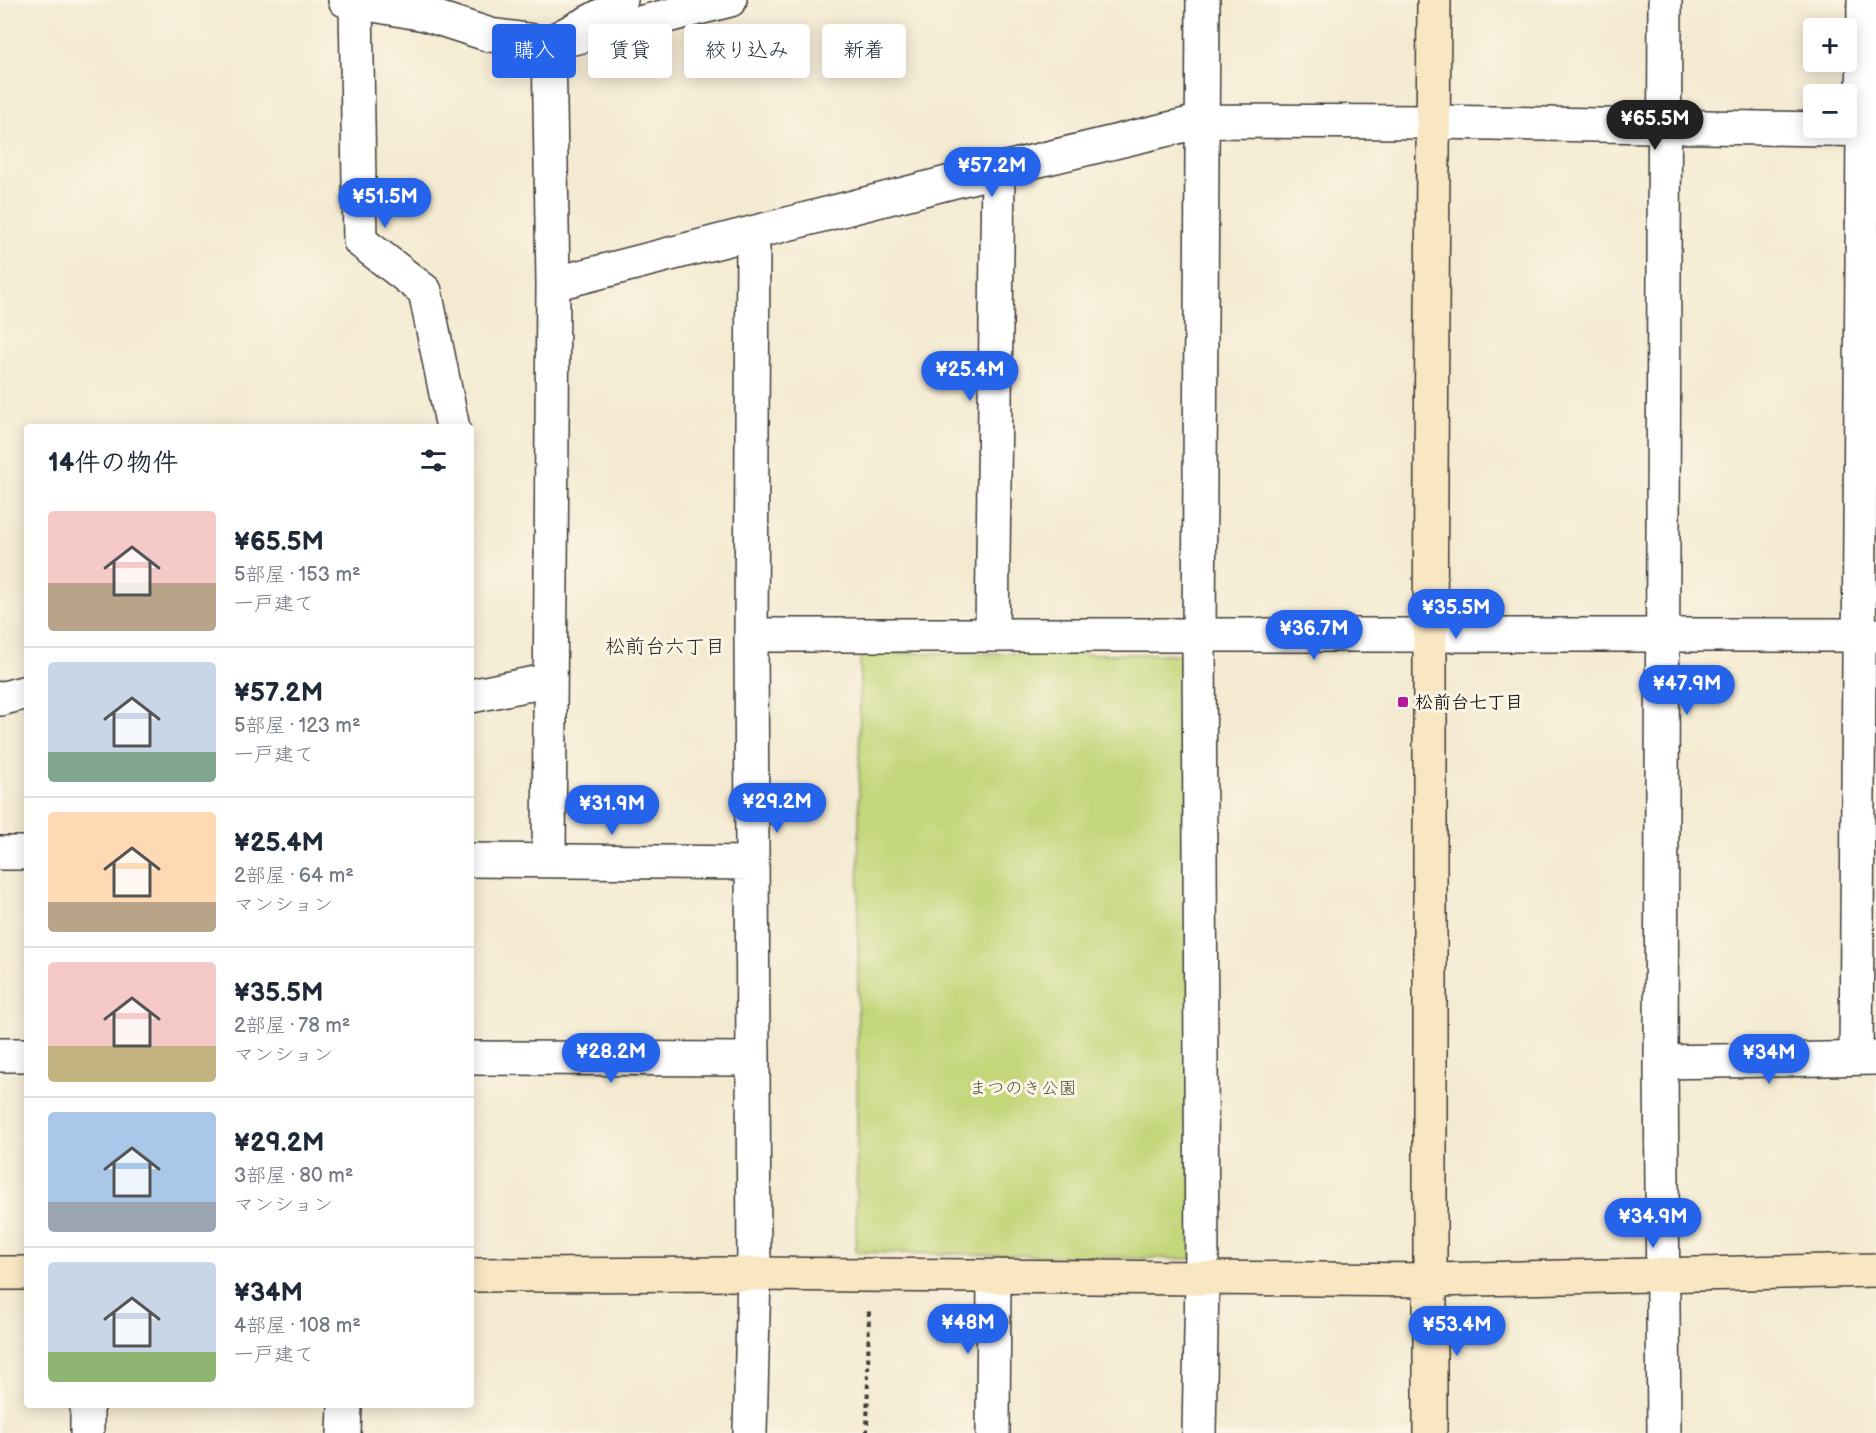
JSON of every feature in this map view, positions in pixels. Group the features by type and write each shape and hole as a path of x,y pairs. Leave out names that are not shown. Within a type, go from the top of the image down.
{"street":[{"path":"576,28 608,12 621,0"},
{"path":"576,37 730,0"},
{"path":"1199,1433 1202,1280 1199,635 1203,0"},
{"path":"1430,1433 1432,1280 1430,635 1434,0"},
{"path":"1664,1433 1661,1062 1665,0"},
{"path":"1661,1062 1866,1058 1869,130 1864,0"},
{"path":"452,424 425,291 360,242 351,1 425,14 492,35"},
{"path":"549,860 553,285 550,78"},
{"path":"553,285 998,170 1202,121 1434,122 1869,130"},
{"path":"992,635 998,170"},
{"path":"750,1433 754,1274 751,635 753,234"},
{"path":"751,635 1868,635"},
{"path":"474,695 550,680"},
{"path":"0,699 24,694"},
{"path":"0,853 24,853"},
{"path":"474,860 752,863"},
{"path":"0,1055 24,1055"},
{"path":"474,1058 752,1059"},
{"path":"474,1275 754,1274 1202,1280 1432,1280 1876,1270"},
{"path":"0,1273 24,1273"},
{"path":"993,1433 994,1277"},
{"path":"87,1408 87,1433"},
{"path":"344,1433 345,1408"}],"path":[{"path":"867,1433 870,1275"}],"green space":[{"name":"まつのき公園","path":"860,653 1187,654 1192,1259 856,1252"}],"place":[{"name":"松前台七丁目","path":"1403,702"}],"district":[{"name":"松前台六丁目","path":"665,647"}]}
